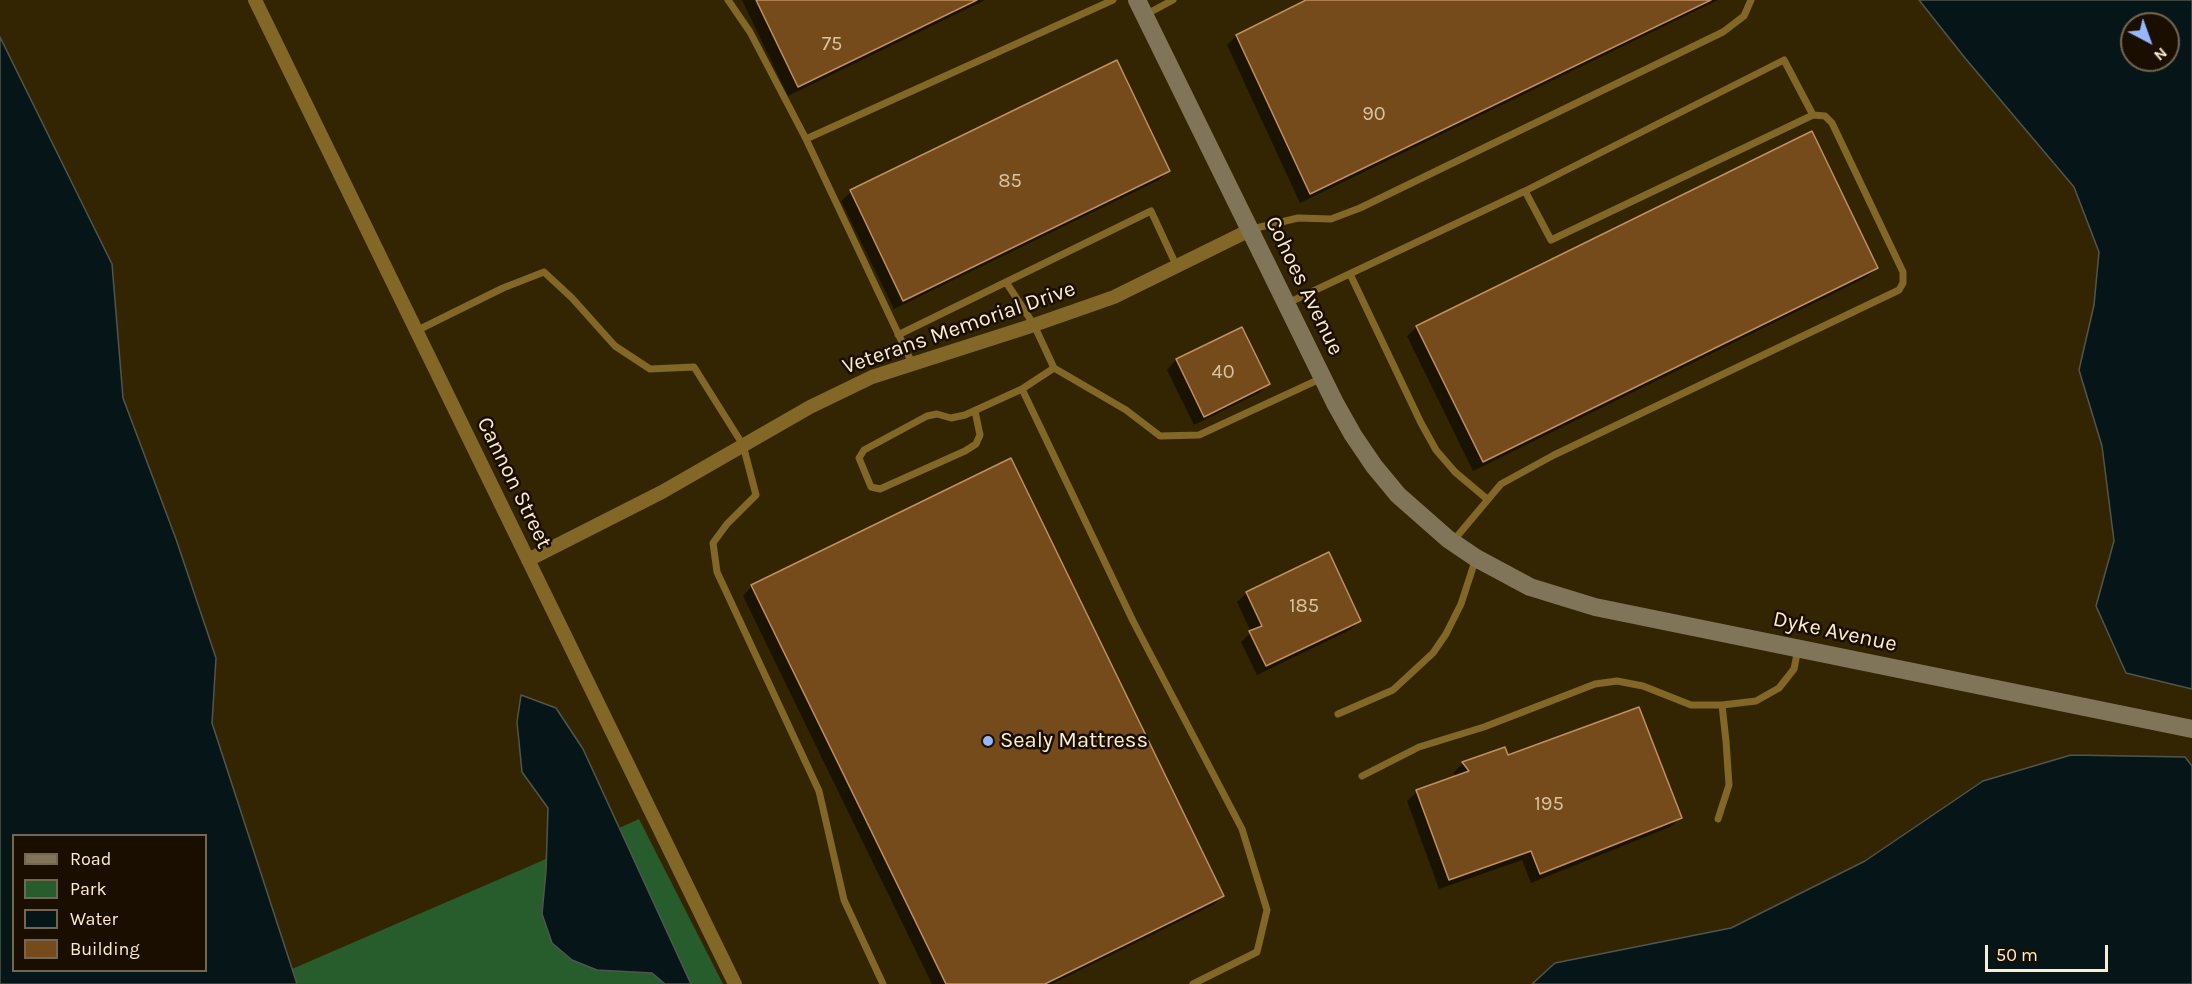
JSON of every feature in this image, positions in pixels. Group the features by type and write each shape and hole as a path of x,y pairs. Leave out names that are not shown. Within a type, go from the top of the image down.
{"street":[{"name":"Cannon Street","path":"255,0 735,984"},
{"name":"Cohoes Avenue","path":"1141,8 1353,435 1398,495 1422,518 1476,558"},
{"name":"Veterans Memorial Drive","path":"528,560 663,492 810,406 872,377 1114,297 1250,230"},
{"name":"Dyke Avenue","path":"1476,558 1530,587 1595,607 2192,729"}],"lane":[{"path":"728,0 750,32 806,139 912,363"},
{"path":"806,139 1113,0"},
{"path":"1141,8 1173,0"},
{"path":"1250,230 1298,219 1331,219 1360,208 1724,32 1744,16 1751,0"},
{"path":"1286,304 1525,191 1784,60 1813,115"},
{"path":"1452,542 1501,484 1554,455 1899,290 1903,282 1904,272 1832,123 1825,116 1813,115 1551,240 1525,191"},
{"path":"898,335 1151,211 1177,267"},
{"path":"416,331 502,288 544,272 572,298 615,346 650,369 694,368 742,446 756,495 726,524 713,543 717,572 819,791 844,900 883,984"},
{"path":"1350,274 1436,450 1455,472 1487,499"},
{"path":"1006,282 1034,325 1054,368 1126,410 1160,436 1199,435 1323,378"},
{"path":"975,411 980,435 976,444 965,452 880,489 871,487 859,458 864,450 927,416 937,414 951,418 975,411 1022,389 1054,368"},
{"path":"1022,389 1133,621 1242,829 1267,910 1257,952 1193,984"},
{"path":"1338,714 1393,690 1433,652 1446,634 1461,604 1476,558"},
{"path":"1362,776 1419,747 1484,727 1595,684 1617,681 1643,686 1691,705 1722,705 1756,701 1779,688 1794,669 1798,649"},
{"path":"1718,819 1729,785 1722,705"}],"green space":[{"path":"639,819 723,984 691,984 619,828"},
{"path":"546,859 546,871 572,960 597,970 652,973 665,984 297,984 292,969"}],"water":[{"path":"1919,0 2192,0 2192,689 2126,673 2096,606 2114,541 2102,446 2079,370 2094,305 2099,252 2074,187"},
{"path":"0,37 112,264 123,398 176,539 216,658 212,723 297,984 0,984"},
{"path":"521,695 556,708 583,749 691,984 665,984 652,973 597,970 572,960 552,943 542,914 548,808 522,772 517,722"},
{"path":"2071,755 2185,757 2192,766 2192,984 1532,984 1555,963 1731,928 1865,861 1983,781"}],"building":[{"path":"756,0 977,0 798,87"},
{"path":"1306,0 1711,0 1310,194 1236,35"},
{"path":"1117,60 1170,171 903,301 850,190"},
{"path":"1812,131 1878,268 1483,462 1416,326"},
{"path":"1242,327 1270,384 1204,417 1176,359"},
{"name":"Sealy Mattress","path":"1011,458 1224,896 1045,984 946,984 751,585"},
{"path":"1329,552 1361,621 1266,666 1249,631 1262,626 1246,592"},
{"path":"1639,707 1682,818 1540,874 1531,851 1449,880 1416,790 1469,771 1462,762 1505,747 1508,755"}],"place":[{"name":"Sealy Mattress","path":"988,741"}]}
